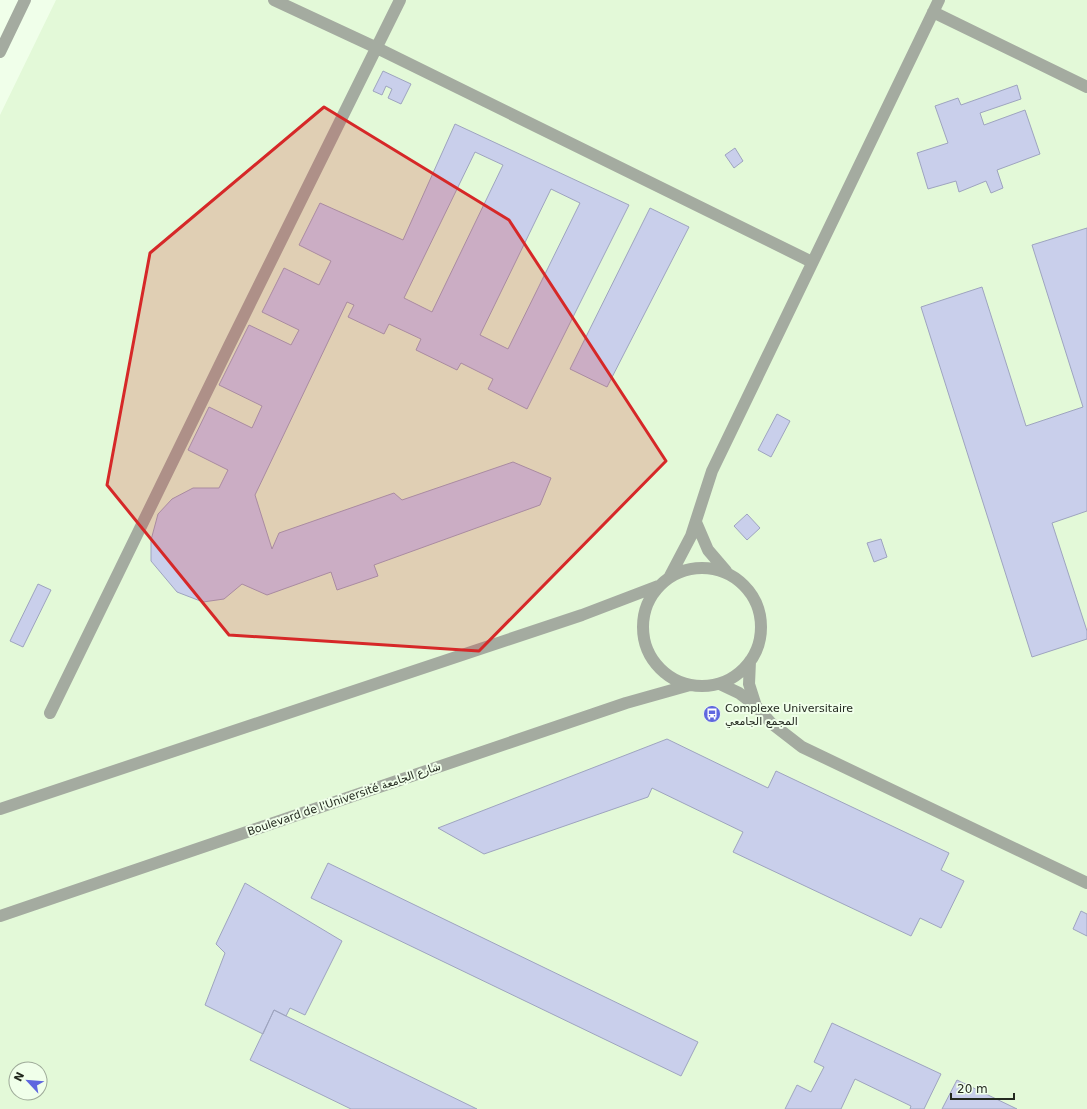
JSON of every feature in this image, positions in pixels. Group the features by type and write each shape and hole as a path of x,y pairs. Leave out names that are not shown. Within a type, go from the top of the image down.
{"street":[{"path":"0,52 25,0"},
{"path":"274,0 377,48 812,262"},
{"path":"50,713 400,0"},
{"path":"0,809 575,618 658,586 670,576 685,549 696,522 712,471 939,0"},
{"path":"933,12 1087,86"},
{"path":"658,586 647,604 642,625 645,646 655,664 670,678 690,686 720,684 738,674 750,661 758,646 761,629 759,612 753,596 742,583 728,573 717,562 708,550 696,522"},
{"path":"670,576 694,568 712,568 728,573"},
{"path":"750,661 749,684 756,706"},
{"path":"720,684 739,693 756,706 771,724 802,747 1087,883"},
{"name":"Boulevard de l'Université شارع الجامعة","path":"0,916 626,703 690,686"}],"highlighted area":[{"path":"324,107 509,220 666,461 479,651 229,635 107,485 150,253"}],"shaded area":[{"path":"56,0 1087,0 1087,1109 0,1109 0,115"}],"building":[{"path":"383,71 411,84 401,104 388,98 392,89 386,86 382,95 373,91"},
{"path":"1017,85 1021,99 980,113 984,125 1025,110 1040,154 997,170 1003,188 991,193 986,181 959,192 956,181 928,189 917,153 948,143 935,106 958,98 961,105"},
{"path":"455,124 629,205 527,409 488,389 493,379 461,363 457,370 416,350 421,339 389,324 384,334 348,317 354,305 347,302 255,495 272,549 279,533 394,493 402,500 513,462 551,478 540,505 374,565 378,576 337,590 331,572 267,595 242,584 224,599 203,602 177,592 151,561 151,540 158,514 172,499 193,488 219,488 228,470 188,450 209,407 252,428 262,406 219,385 249,325 291,345 299,330 262,312 284,268 319,285 331,261 299,245 320,203 403,240","holes":["475,152 503,165 432,312 404,298","551,189 580,203 508,349 480,335"]},
{"path":"735,148 743,161 734,168 725,155"},
{"path":"650,208 689,227 607,387 570,369"},
{"path":"1087,228 1087,511 1052,523 1087,631 1087,639 1032,657 921,307 982,287 1026,426 1083,407 1032,245"},
{"path":"777,414 790,421 771,457 758,450"},
{"path":"747,514 760,528 747,540 734,526"},
{"path":"881,539 887,557 874,562 867,543"},
{"path":"38,584 51,590 23,647 10,641"},
{"path":"667,739 768,788 776,771 949,853 941,870 964,881 941,928 920,918 911,936 733,852 743,832 652,788 648,797 484,854 438,828"},
{"path":"328,863 698,1042 681,1076 311,898"},
{"path":"245,883 342,941 305,1015 290,1008 286,1016 274,1010 263,1034 205,1005 225,953 216,944"},
{"path":"1081,911 1087,914 1087,936 1073,929"},
{"path":"274,1010 477,1109 351,1109 250,1060"},
{"path":"832,1023 941,1074 924,1109 910,1109 911,1106 855,1079 841,1109 785,1109 797,1085 811,1092 824,1067 814,1062"},
{"path":"957,1080 1017,1109 942,1109"}],"place":[{"name":"Complexe Universitaire المجمع الجامعي","path":"712,714"}]}
